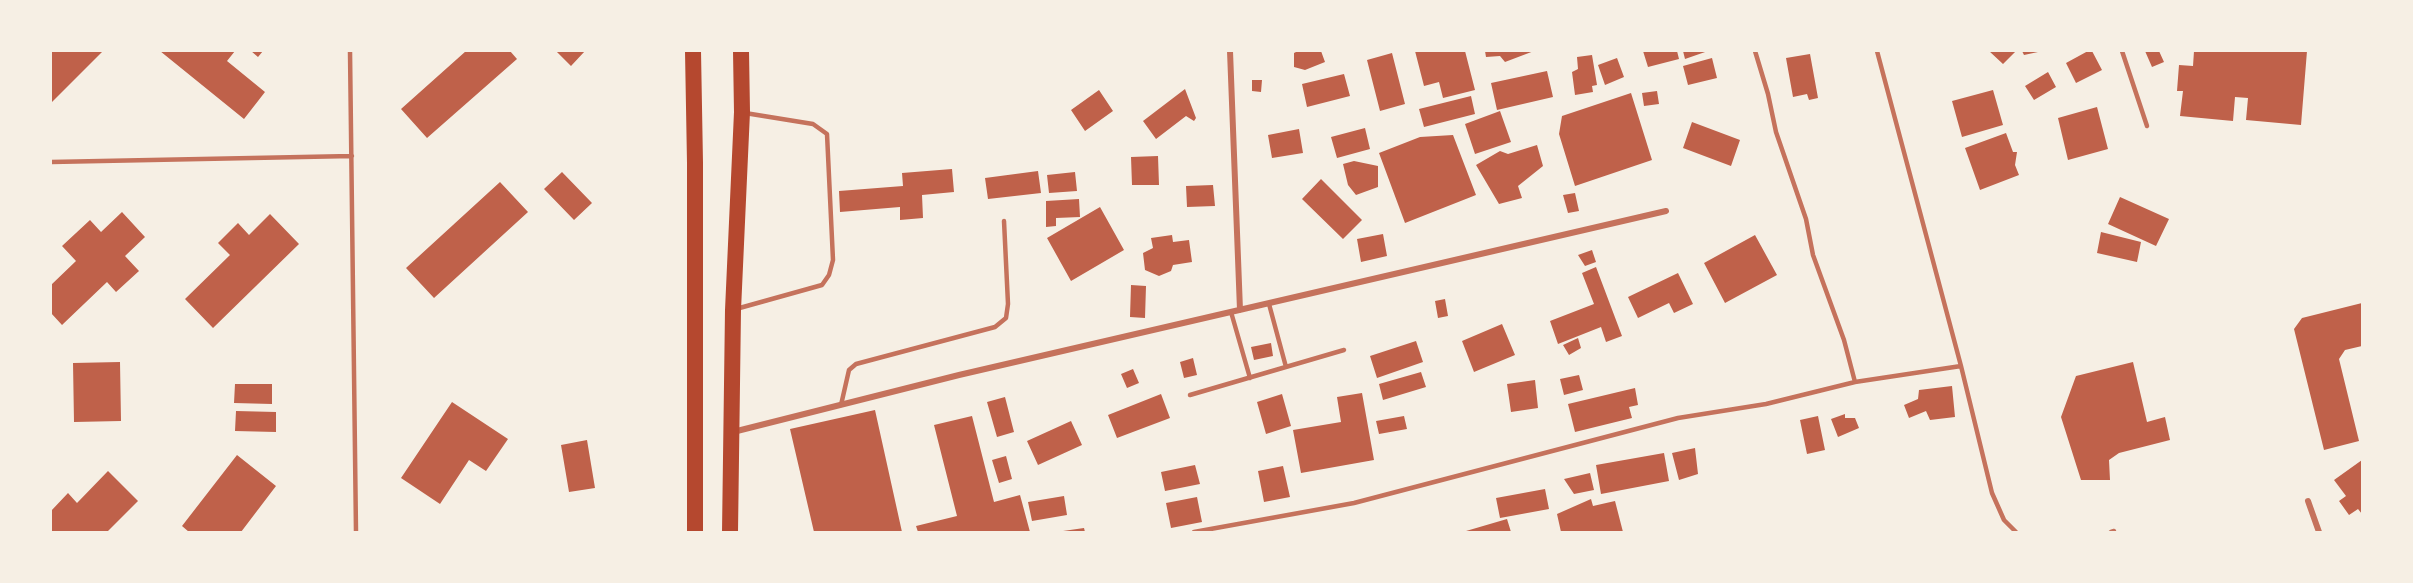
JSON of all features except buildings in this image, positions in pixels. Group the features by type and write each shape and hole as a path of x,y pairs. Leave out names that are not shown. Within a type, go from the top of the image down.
{"highway":[{"path":"693,51 695,532"},
{"path":"730,532 733,310 742,112 741,51"}],"street":[{"path":"1230,51 1240,310"},
{"path":"731,432 1666,211"},
{"path":"2308,501 2319,532"}],"lane":[{"path":"350,51 356,532"},
{"path":"1755,51 1776,132 1806,219 1813,255 1845,340 1855,382"},
{"path":"1877,51 1961,366 1992,493 2004,520 2016,532"},
{"path":"2122,51 2147,126"},
{"path":"733,310 822,285 829,275 833,260 827,134 813,124 742,112"},
{"path":"51,162 352,156"},
{"path":"841,405 849,370 856,364 995,327 1006,318 1008,304 1004,221"},
{"path":"1269,304 1286,367"},
{"path":"1231,312 1250,378"},
{"path":"1190,395 1344,350"},
{"path":"1194,532 1354,503 1677,418 1766,404 1855,382 1961,366"}]}
